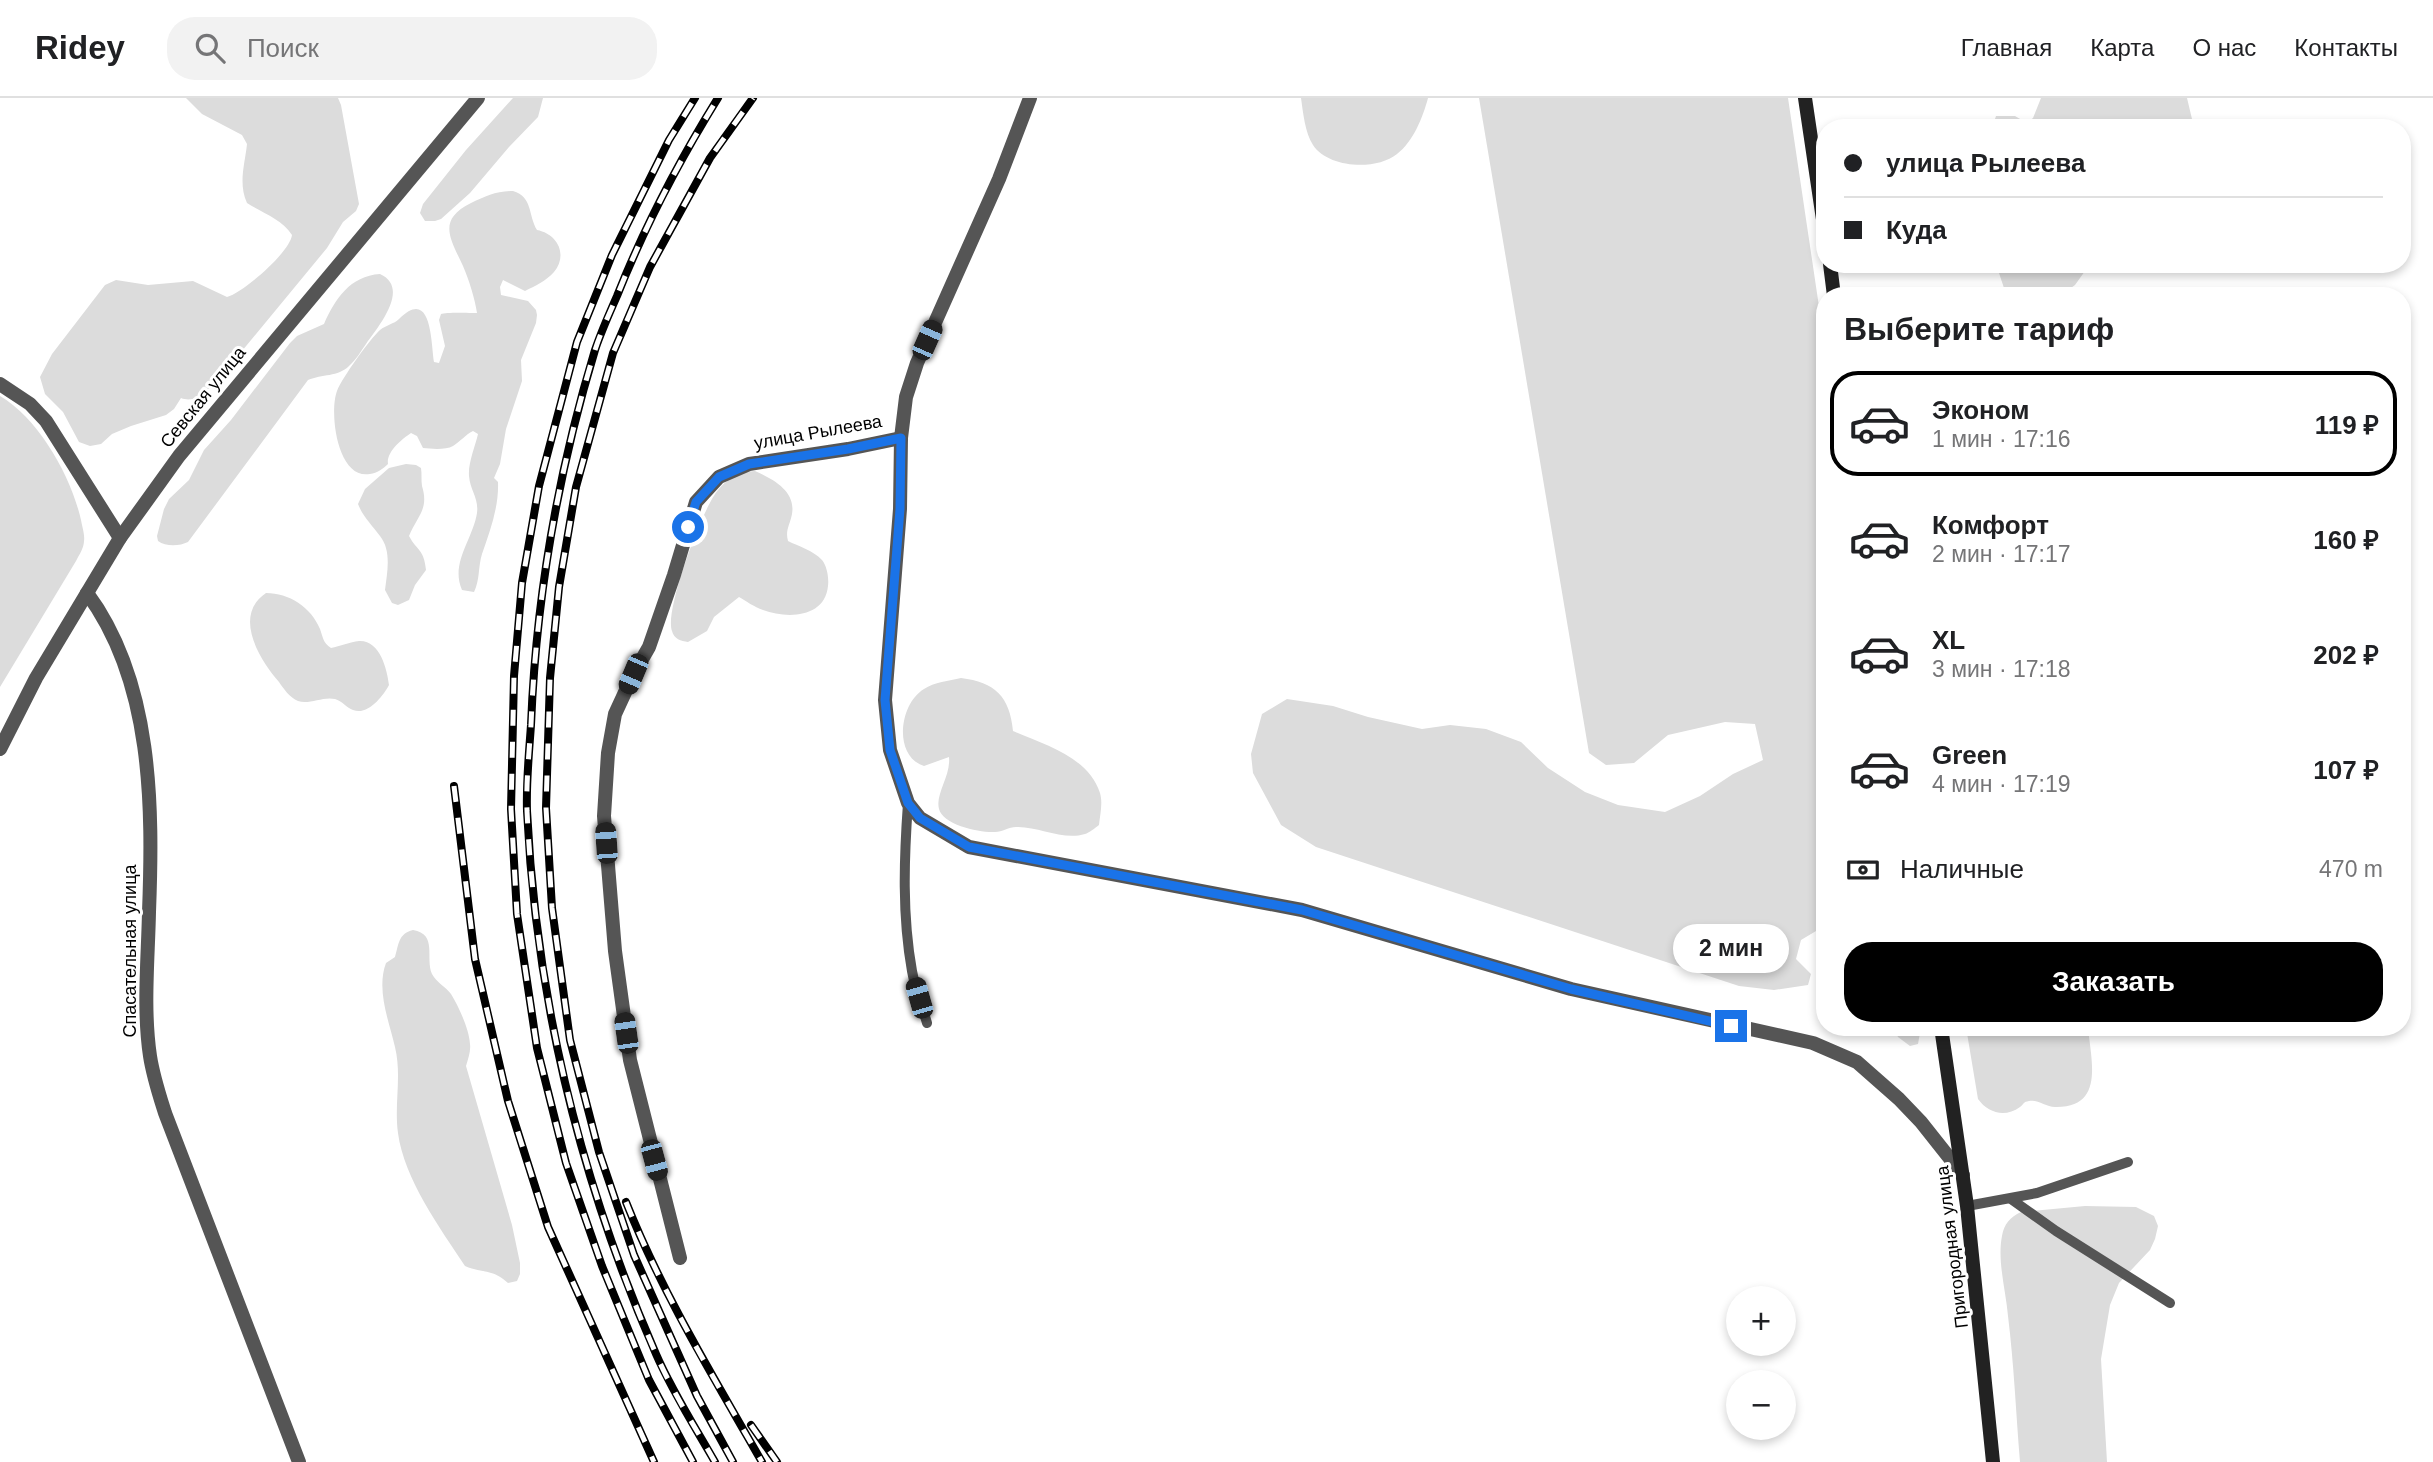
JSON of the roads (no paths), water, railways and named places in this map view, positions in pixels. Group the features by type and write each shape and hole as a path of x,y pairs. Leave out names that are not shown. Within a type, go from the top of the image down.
{"main road":[{"path":"1805,98 1816,172"},
{"name":"Пригородная улица","path":"1942,1036 1967,1206 1993,1462"}],"street":[{"name":"Севская улица","path":"0,750 36,678 120,538 179,456 478,98"},
{"path":"1030,98 999,179 917,363 906,397 901,438 900,509 885,700 890,750 908,803 920,818 969,847 1302,910 1571,989 1813,1043 1857,1062 1891,1092 1943,1147 1963,1175"},
{"path":"0,384 30,404 46,421 120,538"},
{"name":"улица Рылеева","path":"680,1258 630,1060 615,951 604,816 608,753 615,714 633,674 649,648 696,502 719,477 749,464 901,438"},
{"name":"Спасательная улица","path":"87,593 108,626 119,653 142,733 150,808 146,994 154,1080 299,1462"}],"lane":[{"path":"908,803 904,853 905,902 912,972 927,1023"},
{"path":"1967,1206 2037,1192 2128,1162"},
{"path":"2011,1199 2056,1231 2171,1303"}],"railway":[{"path":"693,1462 649,1380 602,1266 566,1163 537,1048 517,914 511,809 514,676 522,583 539,486 577,342 612,255 669,140 695,98"},
{"path":"715,1462 676,1395 656,1354 605,1223 585,1157 567,1089 540,951 527,800 534,677 544,583 560,489 582,396 600,336 639,245 676,170 718,98"},
{"path":"733,1462 697,1396 634,1255 599,1152 570,1040 552,908 546,808 550,678 559,587 576,487 613,353 650,267 710,158 753,98"},
{"path":"454,786 475,959 508,1101 548,1227 654,1462"},
{"path":"626,1202 672,1302 762,1462"},
{"path":"751,1425 777,1462"}]}
